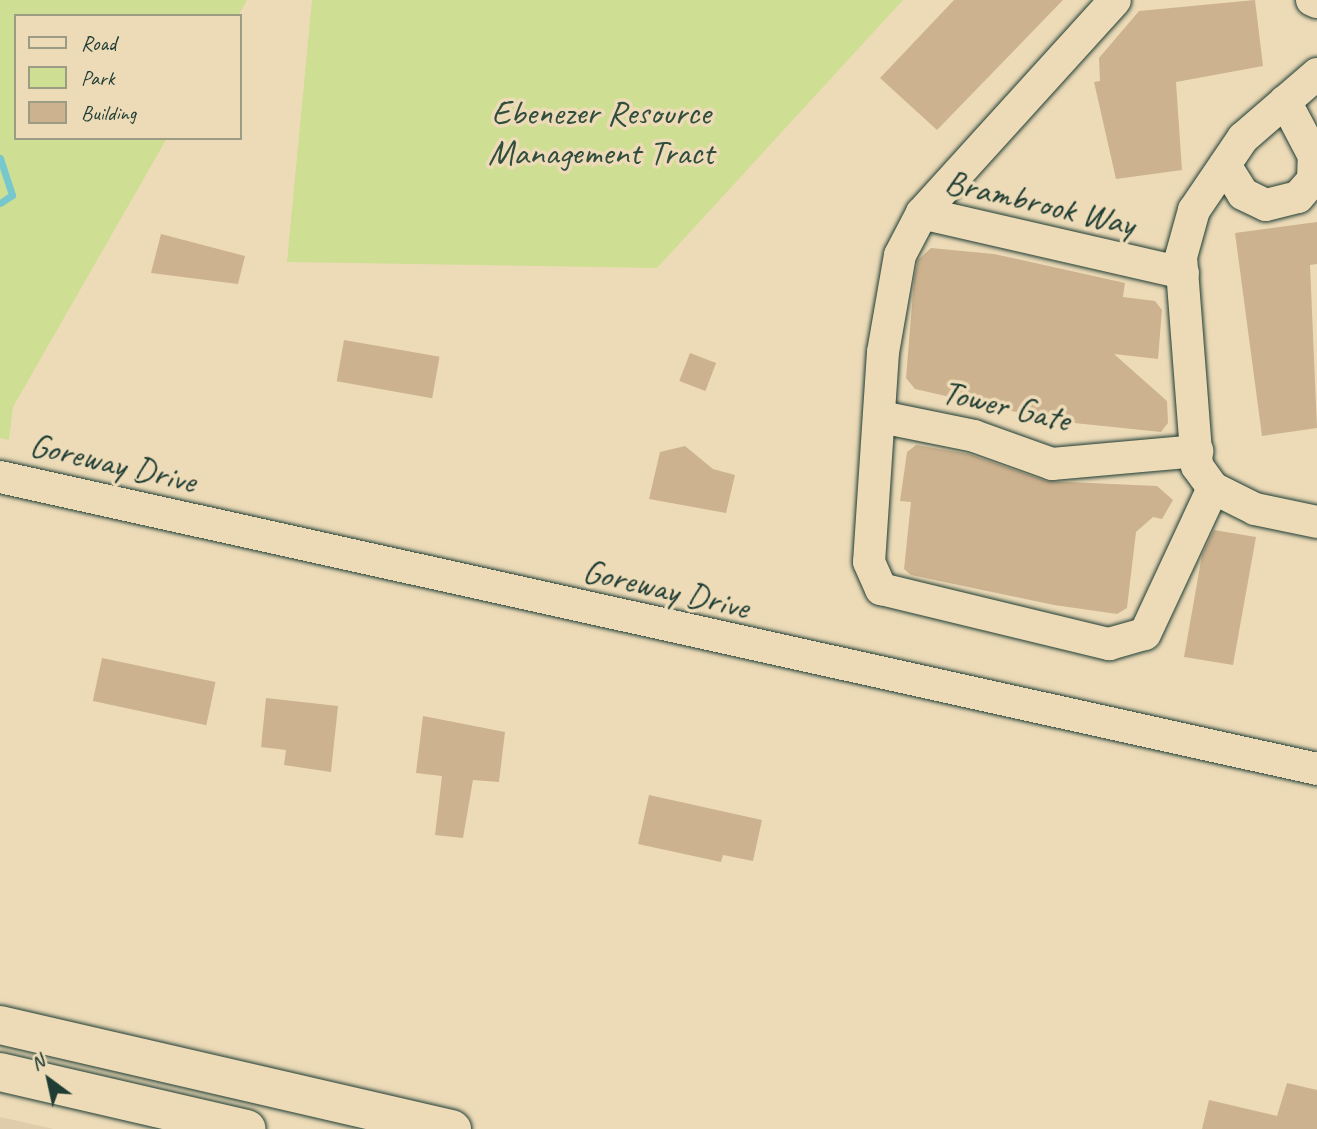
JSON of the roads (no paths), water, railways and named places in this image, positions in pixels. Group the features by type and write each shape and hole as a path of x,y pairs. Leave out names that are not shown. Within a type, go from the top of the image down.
{"main road":[{"path":"0,1024 452,1129"},
{"path":"0,1072 246,1129"}],"street":[{"path":"922,214 1115,0"},
{"path":"1317,74 1285,101 1225,165 1194,210 1183,273 1197,466 1213,488 1255,509 1317,522"},
{"path":"1225,165 1243,194 1266,205 1298,197 1313,180 1314,156 1285,101"},
{"name":"Brambrook Way","path":"1183,273 922,214 900,255 883,352 881,417 869,562 881,589 1109,644 1145,634 1213,488"},
{"name":"Tower Gate","path":"881,417 974,436 1052,464 1197,451"},
{"name":"Goreway Drive","path":"0,477 1317,769"}],"waterway":[{"path":"0,158 12,195 0,203"}],"park label":[{"name":"Ebenezer Resource Management Tract","path":"601,133"}]}
